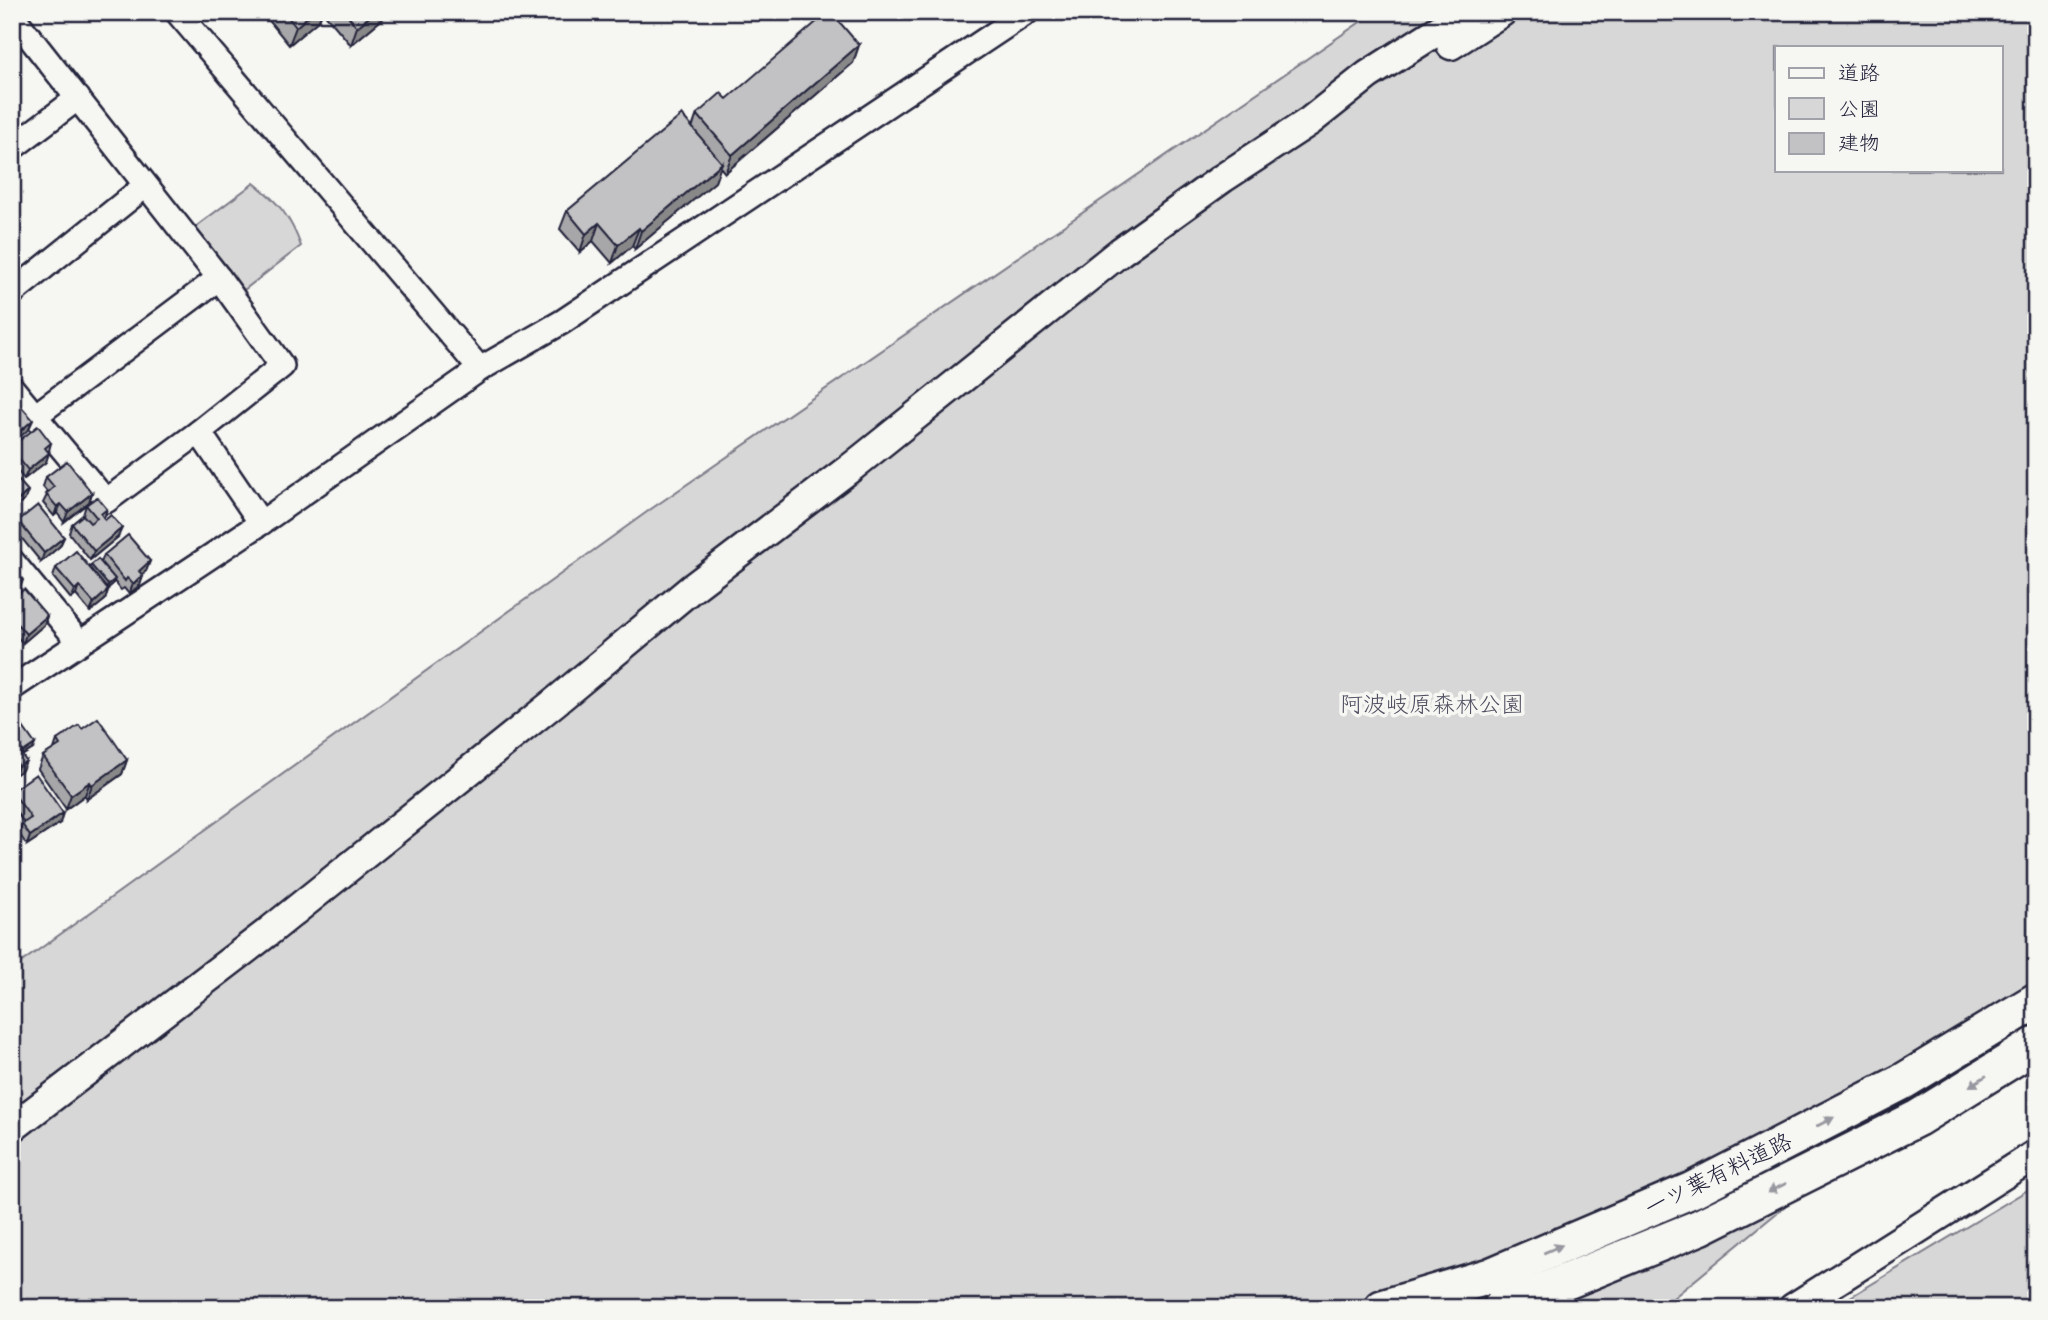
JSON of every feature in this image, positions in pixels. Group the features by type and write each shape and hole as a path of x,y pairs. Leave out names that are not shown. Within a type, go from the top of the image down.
{"main road":[{"name":"一ツ葉有料道路","path":"1382,1308 1490,1276 1692,1190 1902,1082 2036,1001"},
{"name":"一ツ葉有料道路","path":"1501,1308 1700,1227 1918,1118 2036,1045"}],"street":[{"path":"177,12 480,369"},
{"path":"12,688 261,523 480,369 562,322 1027,12"},
{"path":"12,1128 267,933 691,589 853,466 1120,252 1223,178 1310,121 1367,75 1466,12"},
{"path":"1310,121 1370,96 1502,12"},
{"path":"12,15 219,278 282,366 106,501 12,388"},
{"path":"12,148 78,98"},
{"path":"12,293 145,186"},
{"path":"35,416 219,278"},
{"path":"199,432 261,523"},
{"path":"12,561 79,642"},
{"path":"1793,1308 2036,1154"}],"green space":[{"name":"阿波岐原森林公園","path":"1375,12 2036,12 2036,1000 1661,1308 12,1308 12,969 651,509"},
{"path":"254,183 283,211 301,246 244,290 194,228"},
{"path":"2036,1185 2036,1308 1834,1308 1842,1302"}],"building":[{"path":"284,12 313,12 296,27"},
{"path":"345,12 375,12 357,27"},
{"path":"831,12 859,45 732,155 697,114 721,93 727,99"},
{"path":"682,115 722,163 641,231 639,228 618,245 599,223 586,234 567,211"},
{"path":"12,396 33,420 12,438"},
{"path":"38,426 51,443 45,448 49,453 28,470 12,450 12,446"},
{"path":"67,461 92,493 68,512 61,504 57,507 46,494 54,487 46,477"},
{"path":"12,473 28,491 14,504 12,503"},
{"path":"97,497 107,509 101,514 105,520 111,515 122,528 94,551 72,524 83,515 90,523 97,518 86,505"},
{"path":"38,505 64,537 44,553 18,521"},
{"path":"128,535 150,561 139,571 143,576 133,584 127,578 125,581 104,555"},
{"path":"76,551 108,590 94,603 79,586 75,590 56,568"},
{"path":"98,559 115,579 108,585 91,565"},
{"path":"12,567 23,580 12,592"},
{"path":"24,589 47,616 26,634 12,618 12,600"},
{"path":"16,717 35,744 23,752 12,736 12,718"},
{"path":"98,718 127,760 92,785 90,782 71,795 43,756 60,745 57,740 79,725 82,729"},
{"path":"12,741 26,761 18,766 17,763 12,766"},
{"path":"36,774 63,813 30,836 22,824 31,818 12,791"}]}
